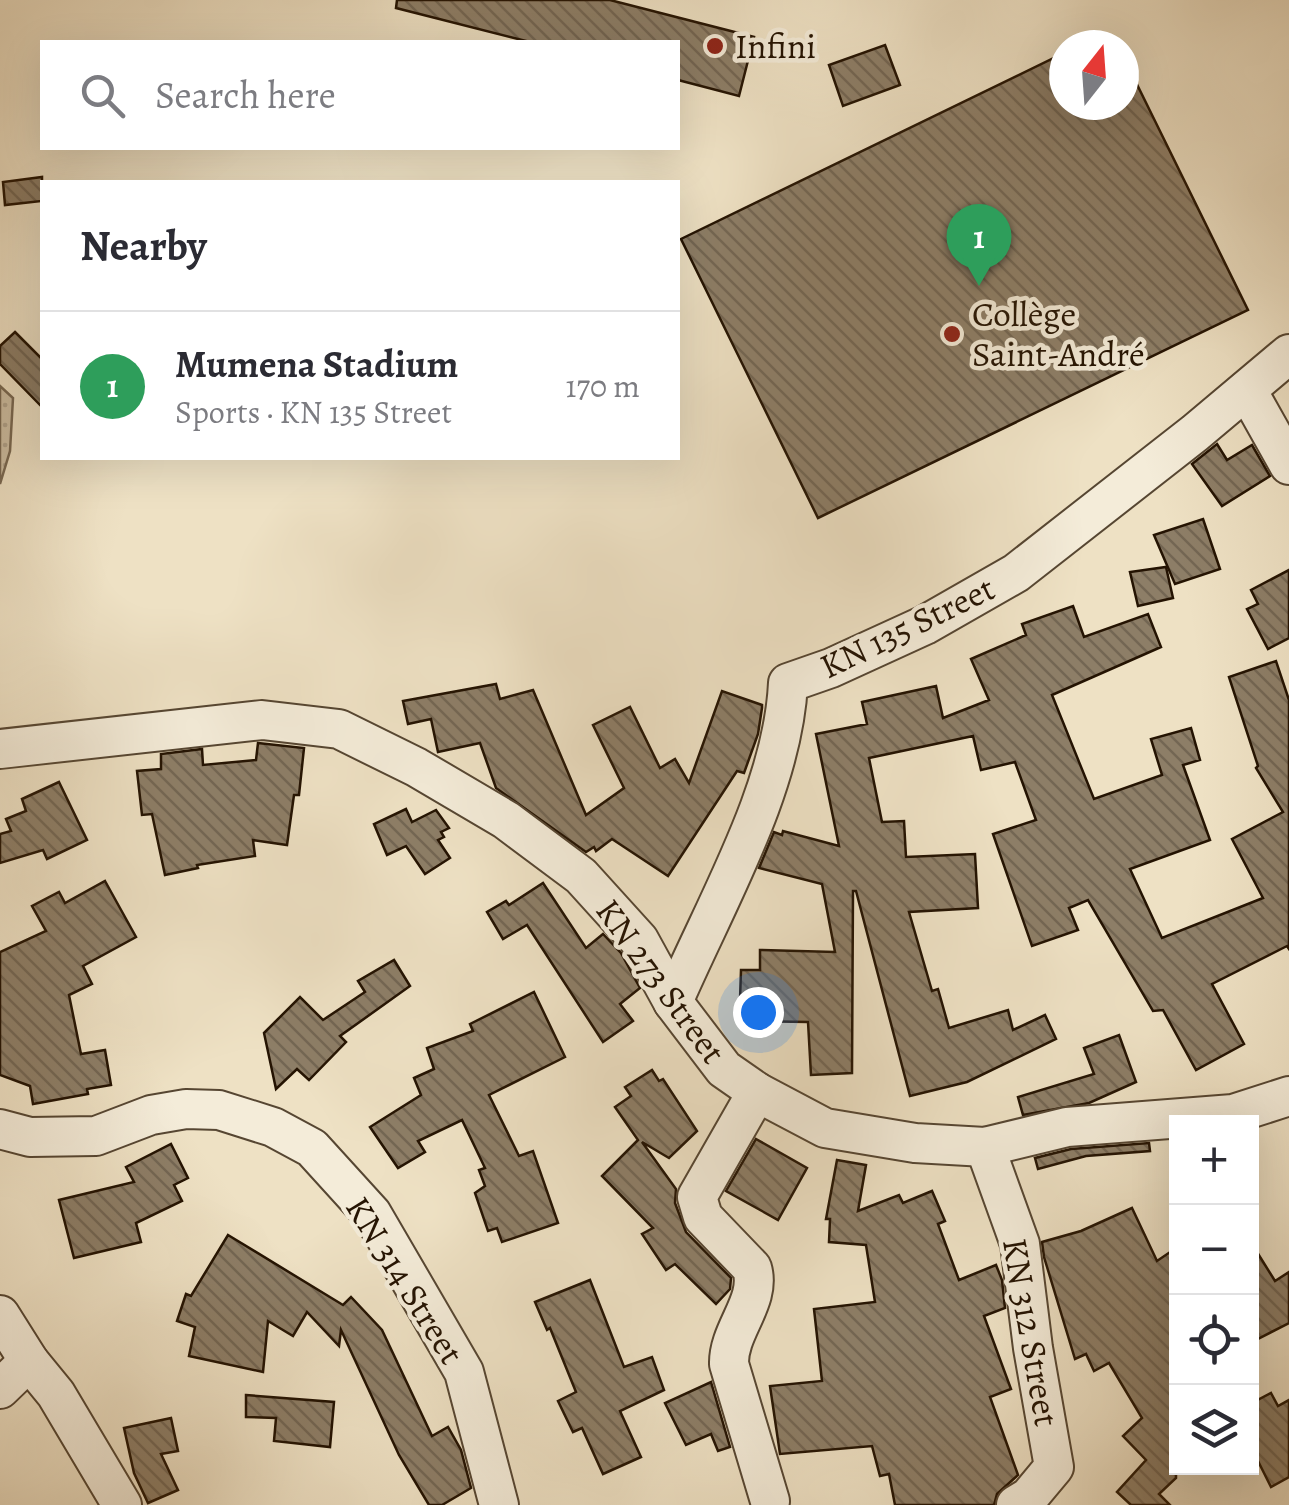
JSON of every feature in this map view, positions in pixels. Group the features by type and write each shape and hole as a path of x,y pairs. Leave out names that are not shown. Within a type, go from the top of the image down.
{"street":[{"name":"KN 135 Street","path":"672,1002 757,815 786,721 788,683 832,668 925,625 1016,572 1289,354"},
{"path":"1248,390 1289,466"},
{"name":"KN 273 Street","path":"0,749 262,720 339,730 416,767 506,820 581,876 639,940 672,1002 724,1069 757,1092 825,1128 915,1143 985,1147 1068,1127 1233,1114 1289,1096"},
{"path":"757,1092 697,1198 703,1217 752,1268 755,1288 729,1345 729,1364 770,1501"},
{"name":"KN 314 Street","path":"0,1129 30,1137 96,1136 152,1115 186,1109 219,1110 273,1126 312,1148 372,1214 464,1372 499,1505"},
{"name":"KN 312 Street","path":"985,1147 1020,1244 1054,1467 1030,1498 1016,1505"},
{"path":"0,1314 29,1361 56,1394 122,1505"},
{"path":"0,1389 29,1361"}],"shaded area":[{"path":"0,386 13,398 10,451 0,484"}],"building":[{"name":"Infini","path":"397,0 610,0 754,37 739,96 680,81 680,40 522,40 396,8"},
{"path":"885,45 900,85 843,106 829,65"},
{"path":"1049,60 1049,120 1139,120 1139,88 1248,310 818,518 681,239"},
{"path":"42,177 40,201 5,205 3,182"},
{"path":"15,332 40,357 40,405 0,364 0,346"},
{"path":"1217,444 1227,460 1252,445 1270,476 1222,506 1192,464"},
{"path":"1203,519 1220,569 1175,584 1154,535"},
{"path":"1166,567 1173,598 1138,606 1130,572"},
{"path":"1289,570 1289,638 1268,649 1247,609 1258,604 1251,590"},
{"path":"1073,606 1084,637 1148,614 1161,647 1052,695 1094,799 1162,775 1151,739 1191,728 1200,760 1183,765 1210,840 1130,869 1162,938 1263,898 1232,839 1283,812 1256,768 1229,677 1276,661 1289,700 1289,949 1287,946 1212,984 1244,1044 1196,1070 1163,1010 1153,1011 1088,900 1069,908 1078,930 1032,946 993,834 1036,820 1015,762 981,770 973,736 869,758 882,822 904,821 906,857 975,854 978,908 909,912 932,991 938,989 949,1028 1008,1010 1013,1030 1045,1015 1056,1039 967,1082 910,1096 853,891 852,1073 811,1075 808,1022 750,1021 751,1000 740,1000 741,970 760,970 760,950 835,952 822,884 759,868 774,832 839,846 816,734 867,724 862,702 936,686 943,718 989,700 971,659 1026,635 1022,624"},
{"path":"496,684 500,699 533,690 586,815 624,788 593,725 630,707 660,768 675,759 689,783 722,691 762,708 758,734 744,773 737,771 668,876 612,839 596,851 594,847 586,852 496,788 480,743 438,752 431,719 408,724 403,701"},
{"path":"258,743 304,748 299,795 294,795 287,845 253,840 255,856 197,865 198,868 165,875 152,814 142,815 137,771 161,769 161,754 202,749 203,765 256,760"},
{"path":"59,782 87,840 47,859 43,850 0,863 0,834 11,831 6,819 26,811 22,799"},
{"path":"406,809 412,822 436,810 449,828 441,832 444,837 438,840 450,858 425,874 406,846 387,855 374,824"},
{"path":"105,881 136,937 83,966 92,984 69,995 81,1054 105,1050 111,1085 87,1089 88,1094 33,1104 30,1086 0,1075 0,952 46,931 32,906 59,892 65,903"},
{"path":"543,883 586,948 603,934 621,953 640,988 620,1004 633,1021 603,1042 527,925 503,939 487,912 506,901 509,905"},
{"path":"394,960 410,986 340,1036 346,1042 309,1080 297,1069 276,1089 264,1033 300,997 323,1020 365,992 358,981"},
{"path":"534,992 565,1057 489,1095 519,1156 533,1151 558,1223 502,1242 497,1228 488,1231 475,1193 485,1186 479,1170 485,1168 462,1120 418,1141 425,1152 398,1168 370,1127 421,1095 414,1078 434,1069 427,1048 473,1031 470,1024"},
{"path":"1119,1035 1136,1082 1089,1103 1023,1115 1018,1097 1094,1074 1084,1048"},
{"path":"652,1070 659,1081 663,1079 697,1131 669,1158 642,1142 676,1189 675,1203 686,1232 731,1278 730,1289 716,1304 675,1264 666,1270 642,1234 653,1228 602,1176 638,1140 615,1107 631,1096 625,1087"},
{"path":"756,1139 807,1168 778,1220 726,1191"},
{"path":"1149,1143 1150,1151 1086,1156 1038,1169 1035,1158 1071,1149"},
{"path":"171,1144 188,1178 174,1185 182,1201 136,1223 141,1242 74,1258 59,1200 134,1182 126,1167"},
{"path":"837,1160 866,1165 858,1211 899,1195 903,1203 932,1191 945,1221 938,1224 959,1280 996,1265 1005,1308 984,1316 1011,1389 990,1397 1018,1475 997,1494 994,1505 895,1505 889,1474 880,1476 872,1446 780,1454 770,1386 822,1381 814,1309 875,1302 866,1245 829,1242 830,1219 826,1219"},
{"path":"1132,1208 1157,1261 1169,1253 1169,1475 1176,1478 1159,1494 1170,1505 1131,1505 1117,1492 1146,1460 1123,1436 1142,1418 1109,1363 1094,1371 1086,1354 1075,1359 1044,1257 1042,1242 1081,1231"},
{"path":"228,1235 343,1305 351,1297 382,1330 432,1436 448,1427 461,1450 471,1488 442,1505 429,1505 399,1455 341,1330 339,1346 307,1312 293,1336 268,1321 263,1372 189,1356 195,1327 177,1321 186,1294 191,1296"},
{"path":"1259,1255 1275,1281 1289,1272 1289,1323 1259,1338"},
{"path":"590,1280 624,1367 652,1357 664,1390 620,1411 641,1457 603,1474 582,1428 573,1432 558,1401 576,1392 535,1302"},
{"path":"711,1382 730,1447 718,1451 711,1434 686,1445 665,1403"},
{"path":"1271,1393 1278,1406 1289,1400 1289,1477 1271,1487 1259,1463 1259,1399"},
{"path":"246,1395 334,1402 330,1447 274,1441 276,1418 246,1417"},
{"path":"171,1418 178,1451 161,1454 178,1490 148,1503 134,1473 124,1428"}],"place":[{"name":"Infini","path":"715,46"},
{"name":"Mumena Stadium","path":"979,286"},
{"name":"Collège Saint-André","path":"952,334"}]}
